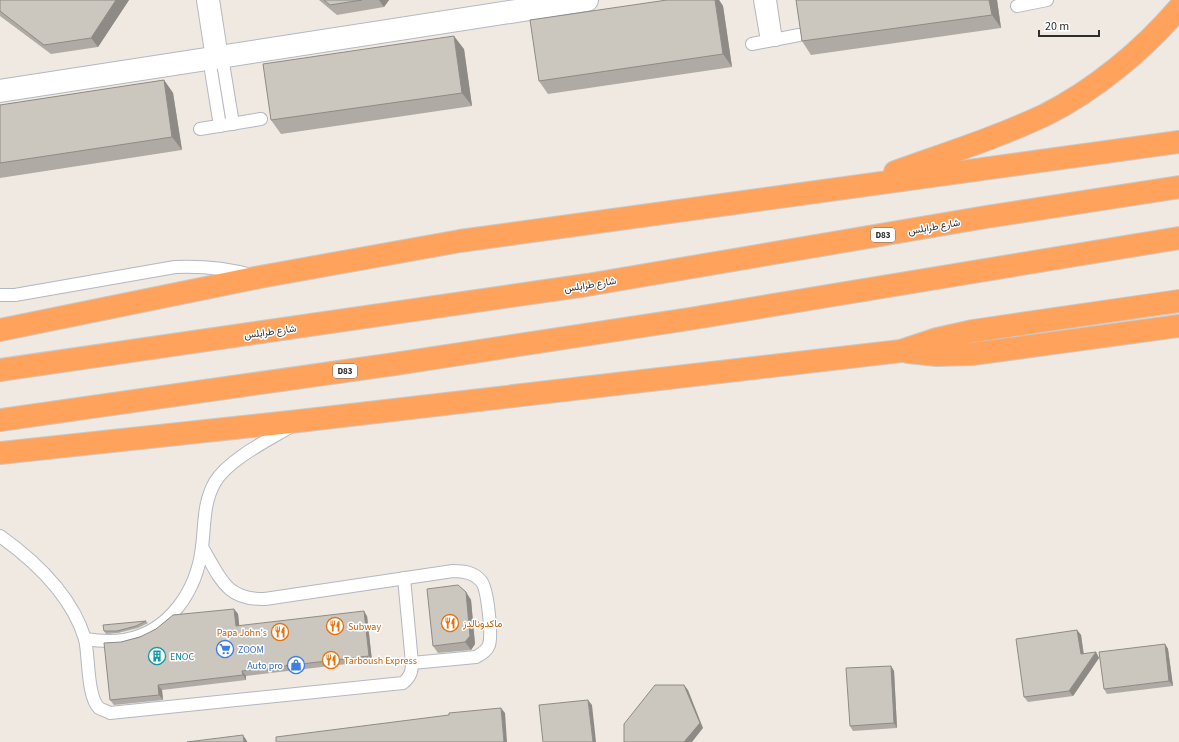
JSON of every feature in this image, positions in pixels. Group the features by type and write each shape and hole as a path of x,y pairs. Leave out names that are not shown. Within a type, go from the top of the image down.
{"highway":[{"path":"850,188 1000,135 1046,114 1089,88 1130,58 1166,23 1179,8"},
{"path":"0,330 260,278 460,241 1179,142"},
{"name":"شارع طرابلس","path":"0,370 588,284 986,217 1179,187"},
{"name":"D83","path":"0,420 402,363 689,319 1179,238"},
{"path":"0,453 299,421 901,351 937,339 967,332 1179,301"},
{"path":"901,351 937,355 972,354 1179,326"}],"street":[{"path":"208,0 216,58"},
{"path":"0,91 216,58 490,9 587,0"}],"lane":[{"path":"760,0 772,40"},
{"path":"770,0 772,40"},
{"path":"1017,6 1045,0"},
{"path":"752,44 799,35"},
{"path":"216,58 233,124"},
{"path":"216,58 220,126"},
{"path":"200,129 261,119"},
{"path":"0,295 15,295 175,267 197,266 218,268 260,278"},
{"path":"85,639 105,641 125,640 144,633 162,623 176,610 188,593 196,575 202,547 207,501 215,481 229,465 299,421"},
{"path":"0,536 37,566 52,582 65,600 85,639 93,698 100,708 110,713 402,683 409,678 412,671 404,578"},
{"path":"202,547 226,587 238,595 251,599 463,571 473,575 481,581 486,590 490,637 489,646 484,653 476,658 412,663"}],"building":[{"path":"0,0 116,0 91,38 44,45 0,11"},
{"path":"324,0 362,0 330,5"},
{"path":"667,0 715,0 723,54 539,81 530,20"},
{"path":"796,0 989,0 992,15 802,41"},
{"path":"454,36 462,93 271,120 263,64"},
{"path":"164,80 172,137 0,163 0,105"},
{"path":"458,585 466,592 470,636 465,642 433,646 427,589"},
{"path":"234,609 236,626 364,611 369,656 242,671 243,675 158,685 159,695 110,700 104,643 121,642 140,637 156,629 173,615"},
{"path":"146,621 136,626 117,631 104,631 103,625"},
{"path":"1077,630 1081,654 1096,652 1069,691 1024,697 1016,639"},
{"path":"1165,644 1169,681 1104,689 1099,652"},
{"path":"891,666 894,723 850,726 846,668"},
{"path":"655,685 684,685 700,723 684,742 624,742 624,724"},
{"path":"588,700 593,742 543,742 539,705"},
{"path":"501,708 504,742 276,742 276,737 449,715 449,713"},
{"path":"243,735 244,742 187,742"}],"place":[{"name":"ماكدونالدز","path":"450,623"},
{"name":"Subway","path":"335,626"},
{"name":"Papa John's","path":"280,632"},
{"name":"ZOOM","path":"225,649"},
{"name":"ENOC","path":"157,656"},
{"name":"Tarboush Express","path":"331,660"},
{"name":"Auto pro","path":"296,665"}]}
